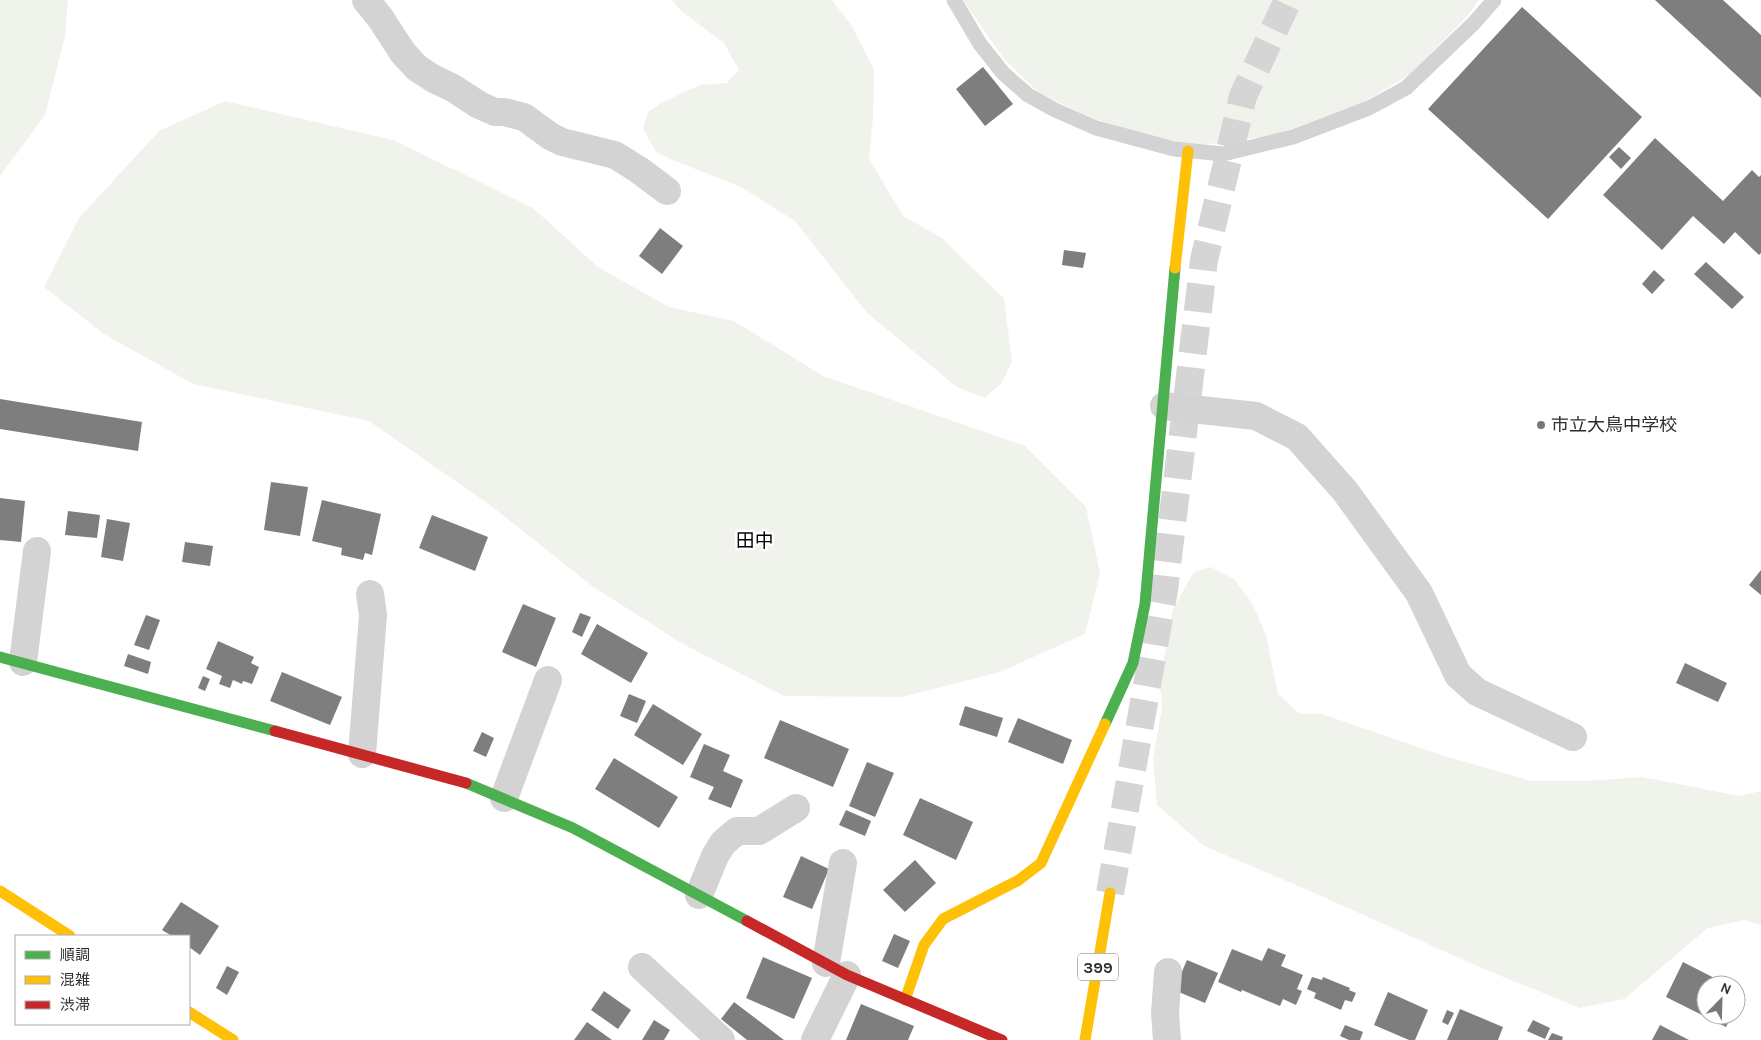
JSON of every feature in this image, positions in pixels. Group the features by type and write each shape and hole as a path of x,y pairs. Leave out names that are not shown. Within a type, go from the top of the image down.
{"main road":[{"path":"905,1000 924,945 943,919 1019,880 1041,863 1133,663 1145,604 1178,234 1188,151"},
{"path":"12,660 471,784 573,828 836,969 1002,1040"},
{"path":"0,891 68,935"},
{"name":"399","path":"1085,1040 1110,893"},
{"path":"190,1013 233,1040"}],"street":[{"path":"366,0 403,53 417,68 434,79 495,112 504,112 524,117 550,136 562,142 615,155 639,170 667,192"},
{"path":"1164,406 1256,416 1297,437 1345,491 1420,593 1458,675 1477,692 1573,736"},
{"path":"12,660 37,551"},
{"path":"362,754 373,615 370,594"},
{"path":"504,798 548,680"},
{"path":"700,895 715,856 723,843 737,831 760,831 796,808"},
{"path":"815,1040 836,969 843,863"},
{"path":"642,967 721,1040"},
{"path":"1167,1040 1165,1013 1168,972"}],"lane":[{"path":"954,0 980,44 1003,73 1028,95 1055,110 1096,128 1174,149 1223,154 1293,137 1369,108 1406,88 1474,23 1494,0"}],"shaded area":[{"path":"0,0 68,0 65,36 45,115 0,176"},
{"path":"672,0 832,0 851,25 874,69 873,116 869,159 903,216 942,238 1004,299 1012,361 1002,383 984,398 957,387 867,313 795,221 741,187 656,152 643,129 648,112 661,103 700,85 727,83 739,70 724,43 681,11"},
{"path":"963,0 1479,0 1464,20 1409,75 1362,103 1275,135 1195,146 1130,131 1090,117 1039,93 1004,59"},
{"path":"225,101 393,140 533,208 598,267 669,307 734,321 823,376 1025,446 1086,507 1100,573 1085,634 1000,672 902,697 784,696 683,644 592,586 490,505 369,421 193,384 104,334 44,287 79,218 159,131"},
{"path":"1211,567 1234,579 1252,603 1266,635 1278,694 1300,714 1322,714 1438,754 1532,781 1587,781 1642,777 1740,796 1761,791 1761,925 1744,920 1708,928 1624,999 1580,1008 1486,970 1204,846 1157,805 1153,758 1162,709 1160,681 1173,609 1194,572"}],"building":[{"path":"1655,0 1723,0 1761,35 1761,98"},
{"path":"1522,7 1642,117 1548,219 1428,109"},
{"path":"983,67 1013,104 985,126 956,89"},
{"path":"1655,138 1723,201 1752,170 1759,177 1761,175 1761,253 1759,255 1735,232 1724,244 1693,216 1662,250 1603,195"},
{"path":"1619,147 1631,158 1621,169 1609,157"},
{"path":"660,228 683,246 662,274 639,256"},
{"path":"1064,250 1086,253 1083,268 1062,265"},
{"path":"1706,262 1744,297 1732,309 1694,274"},
{"path":"1654,270 1665,280 1652,294 1642,284"},
{"path":"0,399 142,422 138,451 0,429"},
{"path":"271,482 308,487 300,536 264,530"},
{"path":"0,498 25,501 21,542 0,540"},
{"path":"322,500 381,514 372,555 365,553 363,560 341,555 342,548 312,541"},
{"path":"68,511 100,515 97,538 65,535"},
{"path":"432,515 488,537 475,571 419,548"},
{"path":"107,519 130,523 123,561 101,557"},
{"path":"185,542 213,546 210,566 182,562"},
{"path":"1761,570 1761,595 1749,585"},
{"path":"523,604 556,618 536,667 502,652"},
{"path":"580,613 591,617 582,637 572,632"},
{"path":"146,615 160,620 149,650 134,645"},
{"path":"597,624 648,653 631,683 581,654"},
{"path":"218,641 254,657 251,663 259,667 252,684 243,681 242,684 233,680 230,688 219,684 222,676 206,669"},
{"path":"128,654 151,662 148,674 124,666"},
{"path":"1685,663 1727,683 1718,702 1676,683"},
{"path":"282,672 342,697 330,725 270,701"},
{"path":"203,676 210,679 205,691 198,688"},
{"path":"629,694 646,701 637,723 620,716"},
{"path":"653,704 702,734 683,765 634,735"},
{"path":"965,706 1003,718 997,737 959,725"},
{"path":"1018,718 1072,740 1063,764 1008,742"},
{"path":"780,720 849,749 833,787 764,758"},
{"path":"482,732 494,738 486,757 473,751"},
{"path":"704,744 730,755 723,771 743,780 731,808 708,799 714,787 690,777"},
{"path":"614,758 678,797 659,828 595,789"},
{"path":"867,762 894,773 875,817 849,806"},
{"path":"920,798 973,822 956,860 903,835"},
{"path":"846,810 871,821 865,836 839,825"},
{"path":"801,856 829,869 812,909 783,897"},
{"path":"915,860 936,883 905,912 883,890"},
{"path":"181,902 219,926 200,955 190,948 190,935 170,935 162,930"},
{"path":"894,934 910,941 898,968 882,961"},
{"path":"1268,948 1286,955 1281,966 1303,975 1297,989 1302,991 1296,1005 1283,999 1280,1006 1218,982 1232,949 1262,961"},
{"path":"763,957 812,978 794,1019 746,998"},
{"path":"1187,960 1218,973 1205,1003 1174,990"},
{"path":"1683,962 1708,975 1696,975 1696,1012 1666,997"},
{"path":"227,966 239,972 227,995 216,988"},
{"path":"1312,977 1322,980 1323,977 1350,988 1349,990 1356,993 1352,1002 1345,1000 1341,1010 1314,998 1316,993 1307,989"},
{"path":"604,991 631,1010 618,1029 591,1010"},
{"path":"1388,992 1428,1010 1415,1040 1409,1040 1374,1025"},
{"path":"734,1002 784,1040 747,1040 721,1019"},
{"path":"861,1004 914,1026 908,1040 846,1040"},
{"path":"1460,1009 1503,1027 1498,1040 1447,1040"},
{"path":"1447,1010 1454,1013 1448,1025 1442,1022"},
{"path":"654,1020 670,1030 664,1040 642,1040"},
{"path":"1533,1020 1550,1028 1545,1039 1527,1031"},
{"path":"587,1022 612,1040 574,1040"},
{"path":"1345,1025 1363,1032 1360,1040 1349,1040 1340,1036"},
{"path":"1660,1025 1689,1040 1652,1040"},
{"path":"1552,1033 1563,1037 1562,1040 1548,1040"}],"tunnel":[{"path":"1110,893 1164,590 1204,260 1243,96 1288,0"}],"traffic: fast":[{"path":"1105,724 1133,663 1145,604 1175,268"},
{"path":"0,657 275,731"},
{"path":"466,783 573,828 747,921"}],"traffic: slow":[{"path":"1175,268 1188,151"},
{"path":"905,1000 924,945 943,919 1019,880 1041,863 1105,724"},
{"path":"0,891 68,935"},
{"path":"1085,1040 1110,893"},
{"path":"190,1013 233,1040"}],"traffic: jam":[{"path":"275,731 466,783"},
{"path":"747,921 847,975 1002,1040"}],"place":[{"name":"市立大鳥中学校","path":"1541,425"}],"district":[{"name":"田中","path":"755,540"}]}
